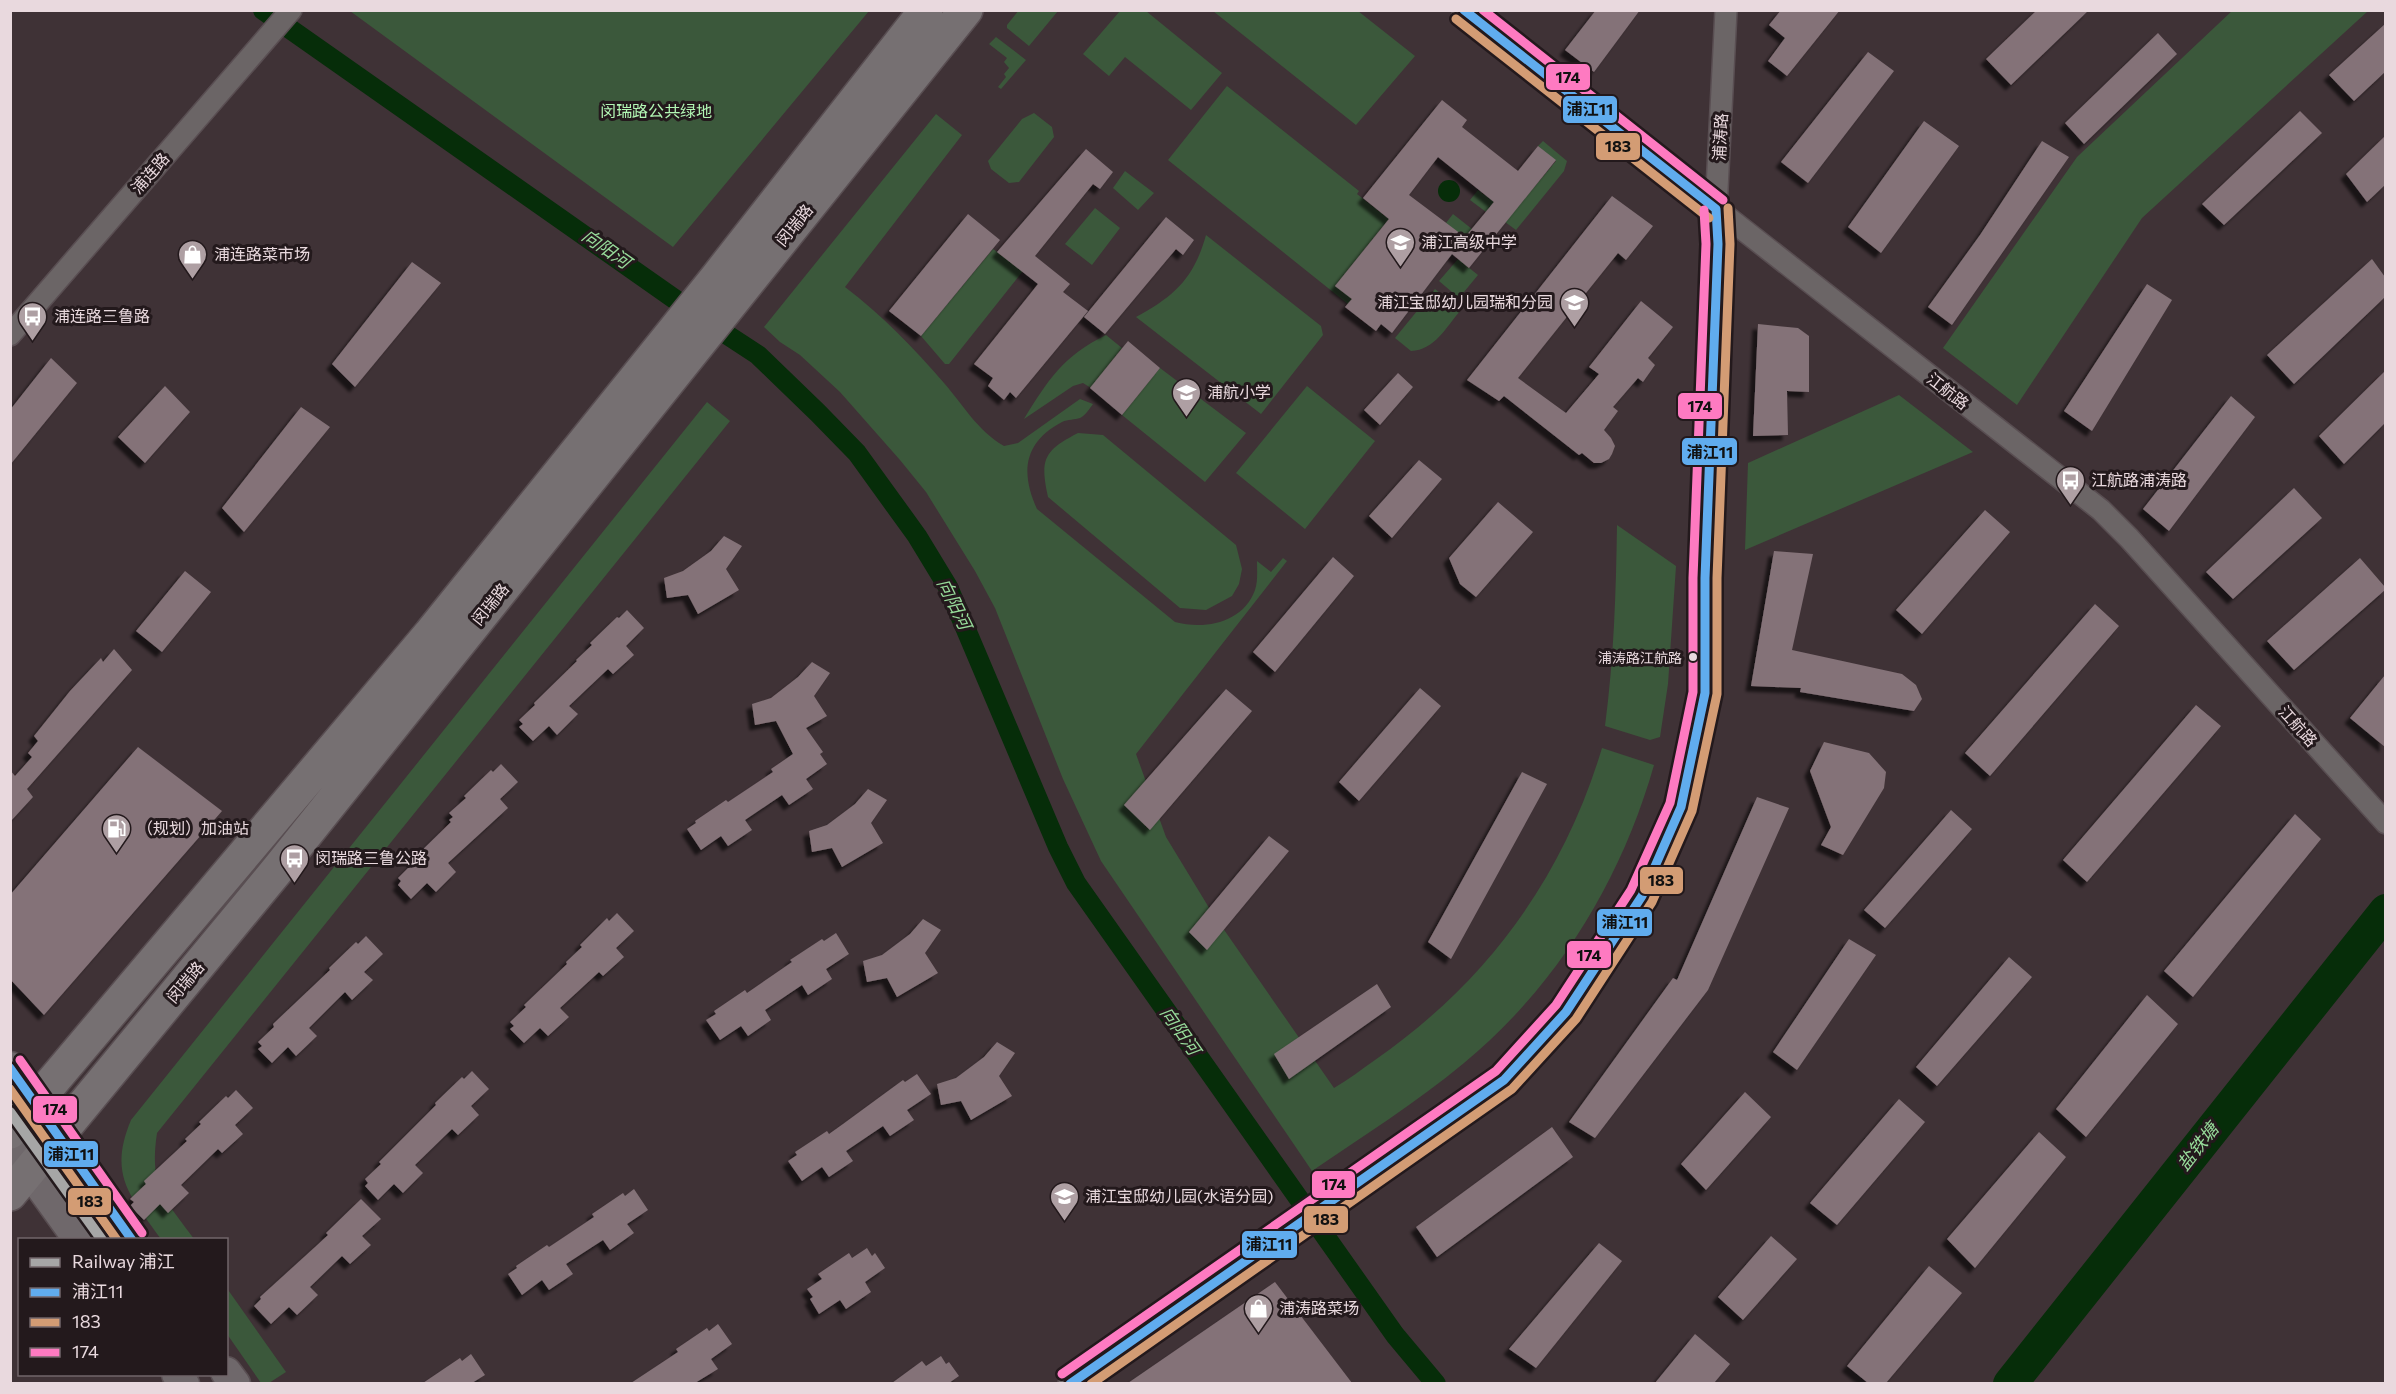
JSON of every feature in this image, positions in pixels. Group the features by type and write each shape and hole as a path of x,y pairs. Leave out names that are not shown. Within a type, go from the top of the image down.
{"main road":[{"name":"闵瑞路","path":"728,285 926,10"},
{"name":"闵瑞路","path":"20,1183 278,869 728,285 966,10"},
{"name":"闵瑞路","path":"10,1132 430,634 675,351"},
{"path":"10,1066 131,1238"},
{"path":"10,1144 20,1183 78,1238"}],"street":[{"name":"浦连路","path":"10,335 291,10"},
{"name":"江航路","path":"1463,10 2101,510 2129,538 2385,823"},
{"name":"浦涛路","path":"1069,1383 1504,1080 1527,1057 1572,1002 1606,954 1642,896 1681,807 1705,693 1706,578 1718,243 1716,209 1726,10"}],"green space":[{"path":"1019,10 1058,11 1029,46 1007,28"},
{"path":"2233,10 2368,11 2142,218 2017,405 1943,348 2077,157"},
{"name":"闵瑞路公共绿地","path":"350,11 869,11 673,247"},
{"path":"1120,11 1146,11 1222,73 1191,110 1125,57 1109,76 1083,54"},
{"path":"1213,11 1358,11 1415,56 1356,125"},
{"path":"996,37 1026,60 1001,89 998,87 1006,77 1004,74 1009,68 1004,62 1007,58 989,44"},
{"path":"1227,86 1359,191 1357,194 1389,219 1336,285 1352,299 1348,304 1168,160"},
{"path":"1034,113 1052,127 1054,137 1019,182 1009,183 991,169 988,161 1022,119"},
{"path":"936,114 962,135 845,287 897,332 933,370 978,425 1004,446 1018,443 1080,399 1093,404 1082,417 1064,421 1049,430 1033,449 1027,470 1028,483 1037,509 1175,622 1210,624 1232,617 1242,610 1255,590 1257,561 1271,572 1283,558 1287,561 1136,754 1166,837 1211,911 1334,1088 1415,1030 1452,997 1486,961 1516,924 1543,883 1566,841 1586,796 1602,748 1654,765 1640,808 1604,890 1582,929 1528,1000 1498,1033 1446,1078 1312,1171 1101,861 1063,779 995,608 926,492 840,392 800,355 780,342 764,327"},
{"path":"1543,141 1567,161 1564,171 1516,230 1505,222 1556,161 1538,146"},
{"path":"1125,171 1154,193 1138,210 1113,188"},
{"path":"1478,190 1494,202 1486,212 1470,200"},
{"path":"1095,208 1120,228 1092,265 1065,244"},
{"path":"1453,214 1472,229 1465,238 1446,223"},
{"path":"1206,235 1321,326 1323,335 1261,414 1136,317 1162,301 1181,284 1195,263"},
{"path":"993,249 1023,271 949,364 945,364 921,336"},
{"path":"1458,259 1478,275 1459,298 1439,281"},
{"path":"1435,289 1461,310 1427,347 1411,351 1395,338"},
{"path":"1106,335 1122,348 1091,388 1083,383 1073,386 1024,419 1058,370 1078,352"},
{"path":"1160,368 1246,433 1205,482 1122,415"},
{"path":"1307,386 1375,441 1305,529 1236,473"},
{"path":"1899,395 1973,452 1745,550 1748,463"},
{"path":"707,402 730,421 157,1133 155,1167 161,1191 193,1238 160,1238 132,1197 122,1170 124,1139 131,1120"},
{"path":"1078,433 1103,435 1236,545 1242,569 1239,584 1232,596 1206,610 1180,608 1048,497 1044,474 1047,458 1057,445"},
{"path":"1617,525 1676,566 1668,684 1660,737 1650,740 1605,726 1614,625"},
{"path":"228,1290 286,1372 269,1383 261,1383 228,1335"}],"shaded area":[{"path":"1445,180 1453,180 1460,187 1460,195 1453,202 1445,202 1438,195 1438,187"}],"building":[{"path":"1596,10 1640,10 1594,72 1565,50"},
{"path":"1781,10 1840,10 1787,76 1768,61 1785,38 1769,25"},
{"path":"2037,10 2089,10 2011,85 1986,59"},
{"path":"2385,24 2385,72 2354,101 2329,75"},
{"path":"2158,33 2177,54 2084,144 2065,123"},
{"path":"1868,52 1894,71 1808,183 1781,162"},
{"path":"1442,100 1467,120 1462,127 1518,171 1538,146 1556,160 1469,268 1452,254 1392,333 1381,324 1376,331 1345,307 1352,299 1335,286 1389,219 1363,198","holes":["1438,157 1494,202 1465,237 1409,195"]},
{"path":"2300,111 2322,133 2224,225 2202,204"},
{"path":"1924,121 1959,146 1881,253 1848,227"},
{"path":"2385,136 2385,185 2367,202 2346,174"},
{"path":"2042,141 2069,157 1952,325 1928,307 1980,235"},
{"path":"1086,149 1113,172 1100,189 1093,184 1035,256 1070,284 1063,292 1088,311 1016,398 1010,392 1004,400 988,386 993,378 974,364 1038,284 997,252"},
{"path":"1612,196 1653,226 1626,260 1618,253 1518,378 1566,413 1599,374 1589,367 1641,301 1673,327 1648,358 1655,365 1643,382 1638,378 1613,407 1618,411 1604,430 1615,446 1609,459 1601,463 1594,463 1582,453 1579,455 1504,396 1499,401 1467,380"},
{"path":"968,214 1000,240 921,336 889,311"},
{"path":"1166,217 1194,240 1183,255 1176,249 1105,334 1084,317"},
{"path":"2372,259 2385,277 2385,297 2294,384 2267,355"},
{"path":"412,262 441,283 355,387 332,364"},
{"path":"2147,284 2172,300 2092,431 2064,411"},
{"path":"1758,324 1798,328 1809,336 1809,392 1787,391 1788,435 1753,436"},
{"path":"1128,341 1160,368 1122,415 1090,388"},
{"path":"51,358 77,383 10,465 10,410"},
{"path":"2385,371 2385,423 2344,464 2319,436"},
{"path":"1398,373 1413,387 1380,425 1364,410"},
{"path":"165,386 190,412 145,463 118,437"},
{"path":"2231,396 2255,417 2169,531 2143,509"},
{"path":"301,407 330,427 244,532 222,508"},
{"path":"1419,460 1442,479 1392,538 1369,516"},
{"path":"2294,488 2322,518 2233,599 2206,572"},
{"path":"1498,502 1533,532 1476,597 1460,584 1449,558"},
{"path":"1985,510 2010,532 1922,634 1896,610"},
{"path":"724,536 742,546 726,569 739,590 698,614 688,595 667,598 664,578 683,571 711,551"},
{"path":"1774,551 1813,554 1792,650 1902,674 1916,685 1922,699 1914,711 1800,692 1801,688 1751,686"},
{"path":"1333,557 1354,576 1275,672 1253,652"},
{"path":"2360,558 2385,587 2385,590 2294,670 2267,641"},
{"path":"185,571 211,592 162,652 136,631"},
{"path":"2095,604 2119,626 1990,776 1965,753"},
{"path":"627,610 644,628 626,646 634,655 613,674 608,669 569,706 578,714 557,735 549,726 533,741 519,727 523,724 519,720 592,645 590,643"},
{"path":"114,649 132,670 27,789 33,797 10,822 10,770 15,776 32,757 28,753 38,741 34,736 70,691 101,658 103,662"},
{"path":"812,662 830,673 814,696 827,716 806,728 823,752 820,754 827,764 806,779 813,789 789,805 782,795 745,820 752,830 728,846 721,836 701,850 687,829 726,800 728,802 773,772 771,769 793,754 776,721 755,725 752,704 771,698 798,677"},
{"path":"2385,675 2385,747 2350,718"},
{"path":"1420,688 1441,706 1359,801 1339,782"},
{"path":"1226,689 1252,711 1150,830 1124,805"},
{"path":"2196,705 2221,726 2087,882 2063,860"},
{"path":"1824,742 1869,753 1886,772 1884,788 1843,855 1821,845 1831,827 1810,771"},
{"name":"（规划）加油站","path":"138,747 222,811 44,1015 10,979 10,895"},
{"path":"501,764 518,782 500,799 508,808 448,863 456,872 436,892 427,883 411,899 398,885 401,881 398,878 414,862 412,860 451,822 449,820 453,817 449,813 466,798 464,796 491,770 493,772"},
{"path":"1522,772 1547,784 1451,959 1428,942"},
{"path":"868,789 887,800 871,823 883,843 842,867 832,848 812,852 809,831 827,825 855,804"},
{"path":"1757,797 1789,808 1708,990 1595,1138 1569,1122 1673,978 1677,980"},
{"path":"1951,810 1972,829 1885,928 1864,910"},
{"path":"2295,814 2321,839 2193,997 2164,971"},
{"path":"1269,836 1289,851 1207,950 1189,932"},
{"path":"617,913 634,931 616,948 624,957 603,976 599,972 560,1008 569,1017 548,1036 540,1028 524,1043 510,1029 514,1026 510,1022 526,1007 524,1005 567,964 566,962 582,947 580,945 607,918 609,921"},
{"path":"923,919 941,930 925,953 938,973 897,997 887,978 867,982 863,961 882,955 910,934"},
{"path":"836,933 849,954 826,969 832,979 808,995 802,985 765,1010 771,1020 748,1036 741,1026 720,1040 706,1020 716,1014 714,1011 745,990 747,993 792,962 790,960 822,939 824,941"},
{"path":"366,936 383,954 364,972 373,980 352,1000 345,992 309,1028 317,1036 296,1056 288,1047 272,1063 258,1049 262,1046 258,1042 274,1027 273,1024 330,970 329,968 356,942 358,944"},
{"path":"1849,939 1876,955 1797,1070 1773,1052"},
{"path":"2009,957 2032,977 1937,1086 1916,1067"},
{"path":"1377,984 1391,1007 1289,1079 1274,1054"},
{"path":"2147,995 2178,1024 2086,1137 2056,1109"},
{"path":"997,1042 1015,1053 999,1076 1012,1096 971,1120 961,1101 941,1105 937,1084 956,1078 984,1057"},
{"path":"472,1071 489,1089 471,1106 479,1115 458,1135 452,1129 415,1165 423,1173 403,1193 394,1184 378,1200 365,1186 368,1183 365,1179 436,1105 435,1103 462,1077 464,1079"},
{"path":"917,1074 931,1094 907,1110 914,1120 890,1136 883,1126 846,1151 853,1161 829,1177 822,1167 802,1181 788,1161 797,1155 795,1152 827,1131 829,1134 903,1080 905,1082"},
{"path":"236,1090 253,1108 235,1125 243,1134 222,1153 218,1149 181,1185 189,1193 168,1213 160,1204 144,1220 130,1206 134,1202 130,1199 146,1184 144,1181 187,1141 185,1139 201,1124 199,1122 226,1096 228,1098"},
{"path":"1745,1092 1771,1117 1706,1190 1681,1164"},
{"path":"1899,1099 1925,1122 1837,1225 1810,1203"},
{"path":"1552,1127 1573,1157 1437,1257 1416,1227"},
{"path":"2039,1132 2066,1157 1975,1268 1947,1239"},
{"path":"634,1189 648,1210 627,1224 634,1233 610,1250 603,1240 566,1264 573,1274 549,1290 542,1280 522,1295 508,1274 517,1268 516,1266 594,1217 592,1214 623,1193 625,1196"},
{"path":"361,1199 381,1219 362,1236 371,1245 350,1264 342,1256 310,1287 318,1295 297,1315 289,1307 271,1324 254,1306 261,1299 260,1297 328,1235 326,1233"},
{"path":"1771,1236 1797,1259 1743,1320 1718,1297"},
{"path":"1599,1243 1622,1261 1536,1368 1509,1349"},
{"path":"867,1248 872,1256 875,1253 885,1268 865,1282 871,1292 846,1309 840,1300 819,1314 810,1299 813,1297 807,1289 822,1279 818,1274 849,1253 852,1258"},
{"path":"1929,1266 1962,1293 1886,1383 1868,1383 1847,1366"},
{"name":"浦涛路菜场","path":"1275,1282 1352,1383 1128,1383"},
{"path":"718,1324 732,1344 711,1359 718,1369 695,1383 631,1383 678,1352 676,1349 707,1328 709,1331"},
{"path":"1695,1334 1730,1364 1714,1383 1655,1383"},
{"path":"471,1354 485,1375 472,1383 423,1383 460,1358 462,1361"},
{"path":"941,1356 946,1364 949,1362 959,1376 949,1383 892,1383 922,1361 926,1366"}],"waterway":[{"name":"向阳河","path":"263,10 703,319 758,355 857,453 917,536 948,587 1058,847 1076,883 1395,1335 1436,1384"},
{"name":"盐铁塘","path":"2010,1384 2386,911"}],"rail line":[{"name":"浦江","path":"10,1112 101,1238"}],"transit line":[{"name":"浦江11","path":"1464,10 1716,209"},
{"name":"174","path":"1483,10 1723,200"},
{"name":"183","path":"1456,19 1709,218"},
{"name":"183","path":"1091,1384 1512,1089 1576,1019 1652,902 1692,811 1717,694 1717,578 1730,244 1728,208"},
{"name":"浦江11","path":"1070,1384 1504,1080 1566,1012 1642,896 1681,807 1705,693 1705,578 1718,244 1716,209"},
{"name":"174","path":"1062,1374 1496,1071 1556,1005 1631,890 1670,803 1693,692 1693,578 1706,244 1704,210"},
{"name":"174","path":"20,1060 142,1233"},
{"name":"浦江11","path":"10,1068 131,1238"},
{"name":"183","path":"10,1089 116,1238"}],"place":[{"name":"浦江高级中学","path":"1400,268"},
{"name":"浦连路菜市场","path":"193,280"},
{"name":"浦江宝邸幼儿园瑞和分园","path":"1574,328"},
{"name":"浦连路三鲁路","path":"33,342"},
{"name":"浦航小学","path":"1186,418"},
{"name":"江航路浦涛路","path":"2070,506"},
{"name":"浦涛路江航路","path":"1693,657"},
{"name":"（规划）加油站","path":"116,854"},
{"name":"闵瑞路三鲁公路","path":"294,884"},
{"name":"浦江宝邸幼儿园(水语分园)","path":"1064,1222"},
{"name":"浦涛路菜场","path":"1258,1334"}]}
